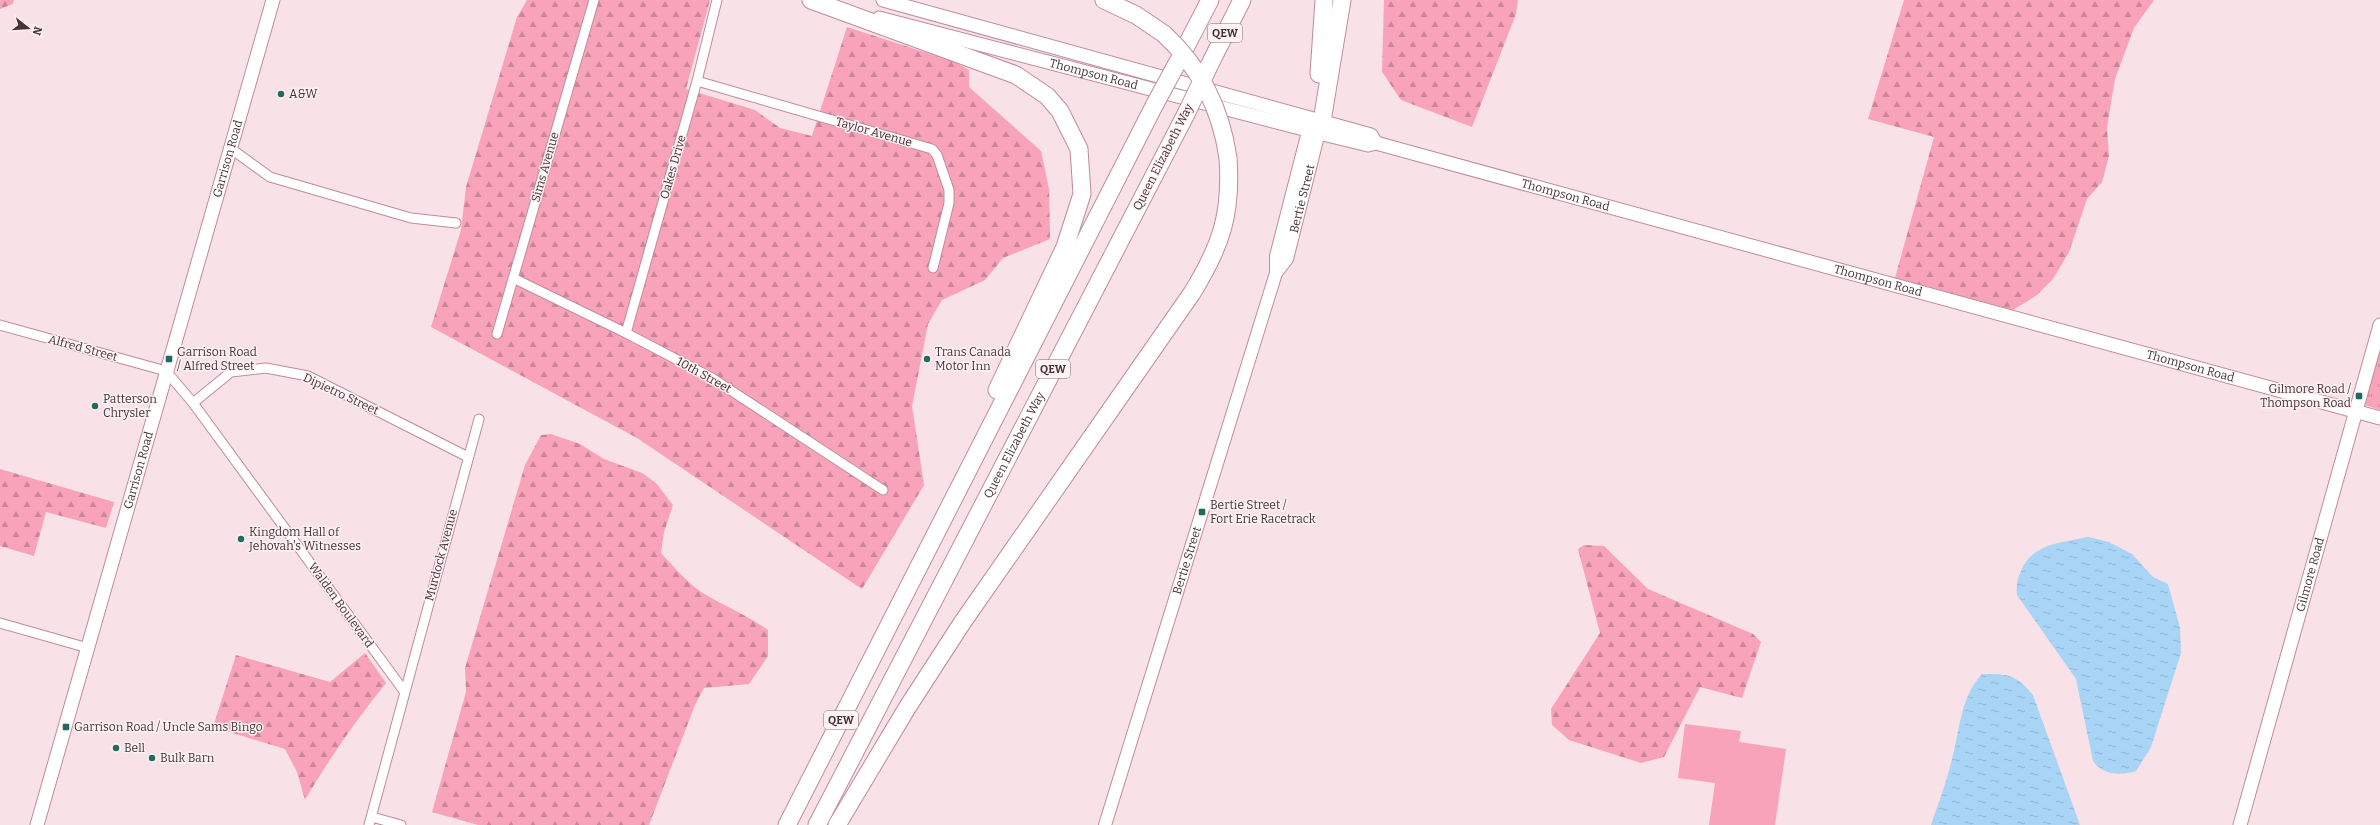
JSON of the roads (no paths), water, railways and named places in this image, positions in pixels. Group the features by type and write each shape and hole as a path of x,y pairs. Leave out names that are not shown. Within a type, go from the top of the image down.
{"highway":[{"path":"811,0 1016,75 1047,96 1060,112 1079,149 1082,194 1065,247 953,483 922,563"},
{"path":"837,825 907,708 962,623 1192,293 1208,266 1221,238 1227,213 1230,186 1228,158 1216,108 1203,80 1182,51 1164,34 1136,15 1104,0"},
{"name":"QEW","path":"787,825 1155,104 1210,0"},
{"name":"Queen Elizabeth Way","path":"817,825 1186,114 1242,0"},
{"path":"1315,126 1322,58 1324,0"},
{"path":"1315,126 1342,0"}],"main road":[{"name":"Garrison Road","path":"37,825 273,0"},
{"name":"Thompson Road","path":"811,0 1315,126 1371,135 1376,143 2380,418"},
{"name":"Thompson Road","path":"883,0 1315,126"},
{"name":"Gilmore Road","path":"2240,825 2380,325"}],"street":[{"name":"Sims Avenue","path":"497,334 594,0"},
{"name":"Oakes Drive","path":"626,333 697,81 717,0"},
{"name":"Taylor Avenue","path":"697,81 932,149 936,155 949,190 949,203 933,268"},
{"name":"Bertie Street","path":"1105,825 1276,273 1276,256 1315,126"},
{"path":"230,148 270,177 411,218 456,223"},
{"name":"10th Street","path":"513,278 626,333 712,378 883,490"},
{"name":"Alfred Street","path":"0,325 166,371"},
{"name":"Dipietro Street","path":"193,403 231,372 266,368 308,376 468,456"},
{"name":"Walden Boulevard","path":"166,371 193,403 404,692"},
{"name":"Murdock Avenue","path":"404,692 479,419"},
{"path":"0,623 88,648"},
{"path":"401,825 371,821 404,692"}],"water":[{"path":"2088,537 2109,542 2132,554 2153,577 2168,584 2180,628 2181,653 2151,747 2136,771 2124,774 2107,772 2097,766 2093,761 2076,679 2017,595 2017,583 2020,574 2026,562 2032,555 2058,543"},
{"path":"1982,674 1999,674 2016,679 2033,695 2080,825 1931,825 1949,771 1964,705 1974,684"}],"place":[{"name":"A&W","path":"281,94"},
{"name":"Garrison Road / Alfred Street","path":"169,359"},
{"name":"Trans Canada Motor Inn","path":"927,359"},
{"name":"Gilmore Road / Thompson Road","path":"2359,396"},
{"name":"Patterson Chrysler","path":"95,406"},
{"name":"Bertie Street / Fort Erie Racetrack","path":"1202,512"},
{"name":"Kingdom Hall of Jehovah's Witnesses","path":"241,539"},
{"name":"Garrison Road / Uncle Sams Bingo","path":"66,727"},
{"name":"Bell","path":"116,748"},
{"name":"Bulk Barn","path":"152,758"}]}
